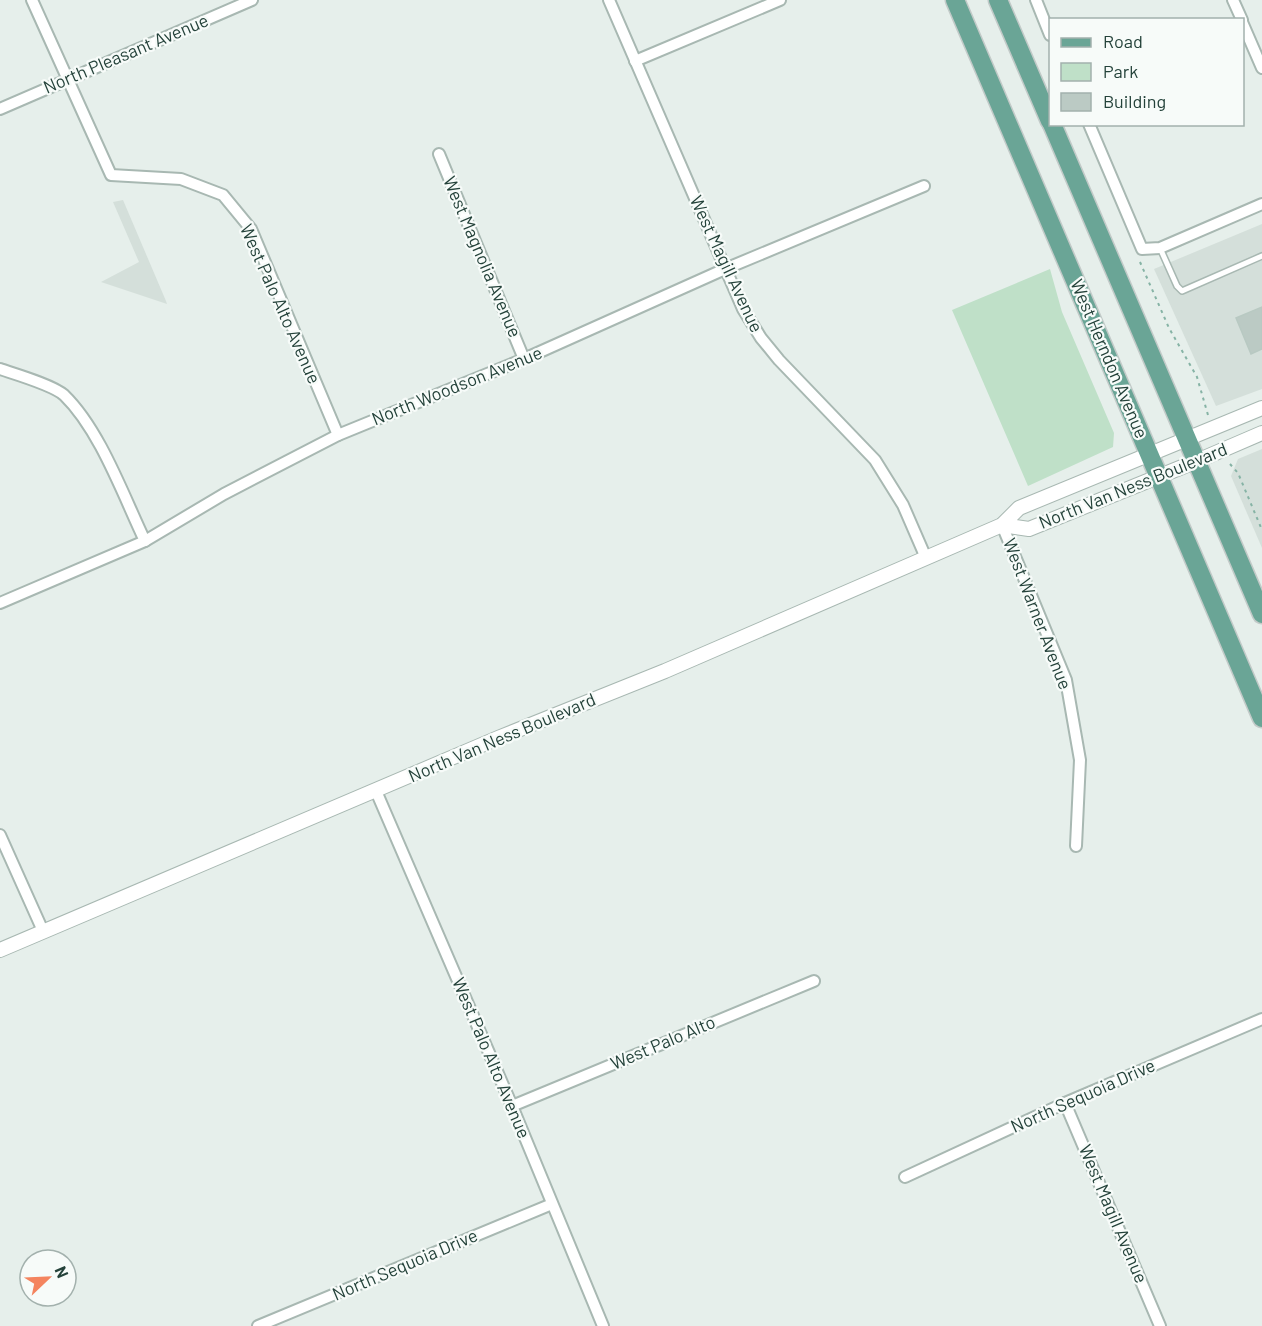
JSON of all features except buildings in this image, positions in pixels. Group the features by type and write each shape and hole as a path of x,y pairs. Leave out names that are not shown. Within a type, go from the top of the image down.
{"main road":[{"name":"West Herndon Avenue","path":"955,0 1262,718"},
{"path":"998,0 1049,118"},
{"path":"1052,126 1262,614"}],"street":[{"name":"West Palo Alto Avenue","path":"32,0 111,175 181,179 223,195 250,229 338,435"},
{"name":"North Pleasant Avenue","path":"0,109 252,0"},
{"name":"West Magill Avenue","path":"609,0 743,309 761,338 779,360 854,436 889,480 927,558"},
{"path":"635,61 780,0"},
{"path":"1036,0 1049,32"},
{"path":"1233,0 1241,18"},
{"path":"1244,26 1262,68"},
{"path":"1090,126 1140,254 1160,248 1262,204"},
{"name":"West Magnolia Avenue","path":"439,154 524,359"},
{"name":"North Woodson Avenue","path":"0,603 145,541 224,494 338,435 524,359 725,268 924,186"},
{"path":"0,369 24,376 63,394 96,437 145,541"},
{"name":"North Van Ness Boulevard","path":"0,950 498,738 776,624 1002,525 1019,508 1262,408"},
{"name":"North Van Ness Boulevard","path":"1002,525 1029,529 1262,433"},
{"name":"West Warner Avenue","path":"1002,525 1066,680 1080,760 1076,846"},
{"name":"West Palo Alto Avenue","path":"376,791 512,1106 603,1326"},
{"path":"0,835 43,931"},
{"name":"West Palo Alto","path":"512,1106 814,981"},
{"name":"North Sequoia Drive","path":"905,1177 1065,1103 1262,1019"},
{"name":"West Magill Avenue","path":"1065,1103 1160,1326"},
{"name":"North Sequoia Drive","path":"258,1326 552,1204"}],"lane":[{"path":"1160,248 1177,286 1182,291 1262,256"}],"path":[{"path":"1140,254 1169,328 1197,377 1208,415"},
{"path":"1230,464 1238,473 1262,530"}],"shaded area":[{"path":"123,200 167,304 101,282 139,262 113,202"},
{"path":"1262,224 1262,389 1216,406 1154,269"},
{"path":"1262,449 1262,548 1231,476 1238,459"}],"green space":[{"path":"1050,269 1062,312 1114,433 1113,447 1028,486 952,310"}]}
